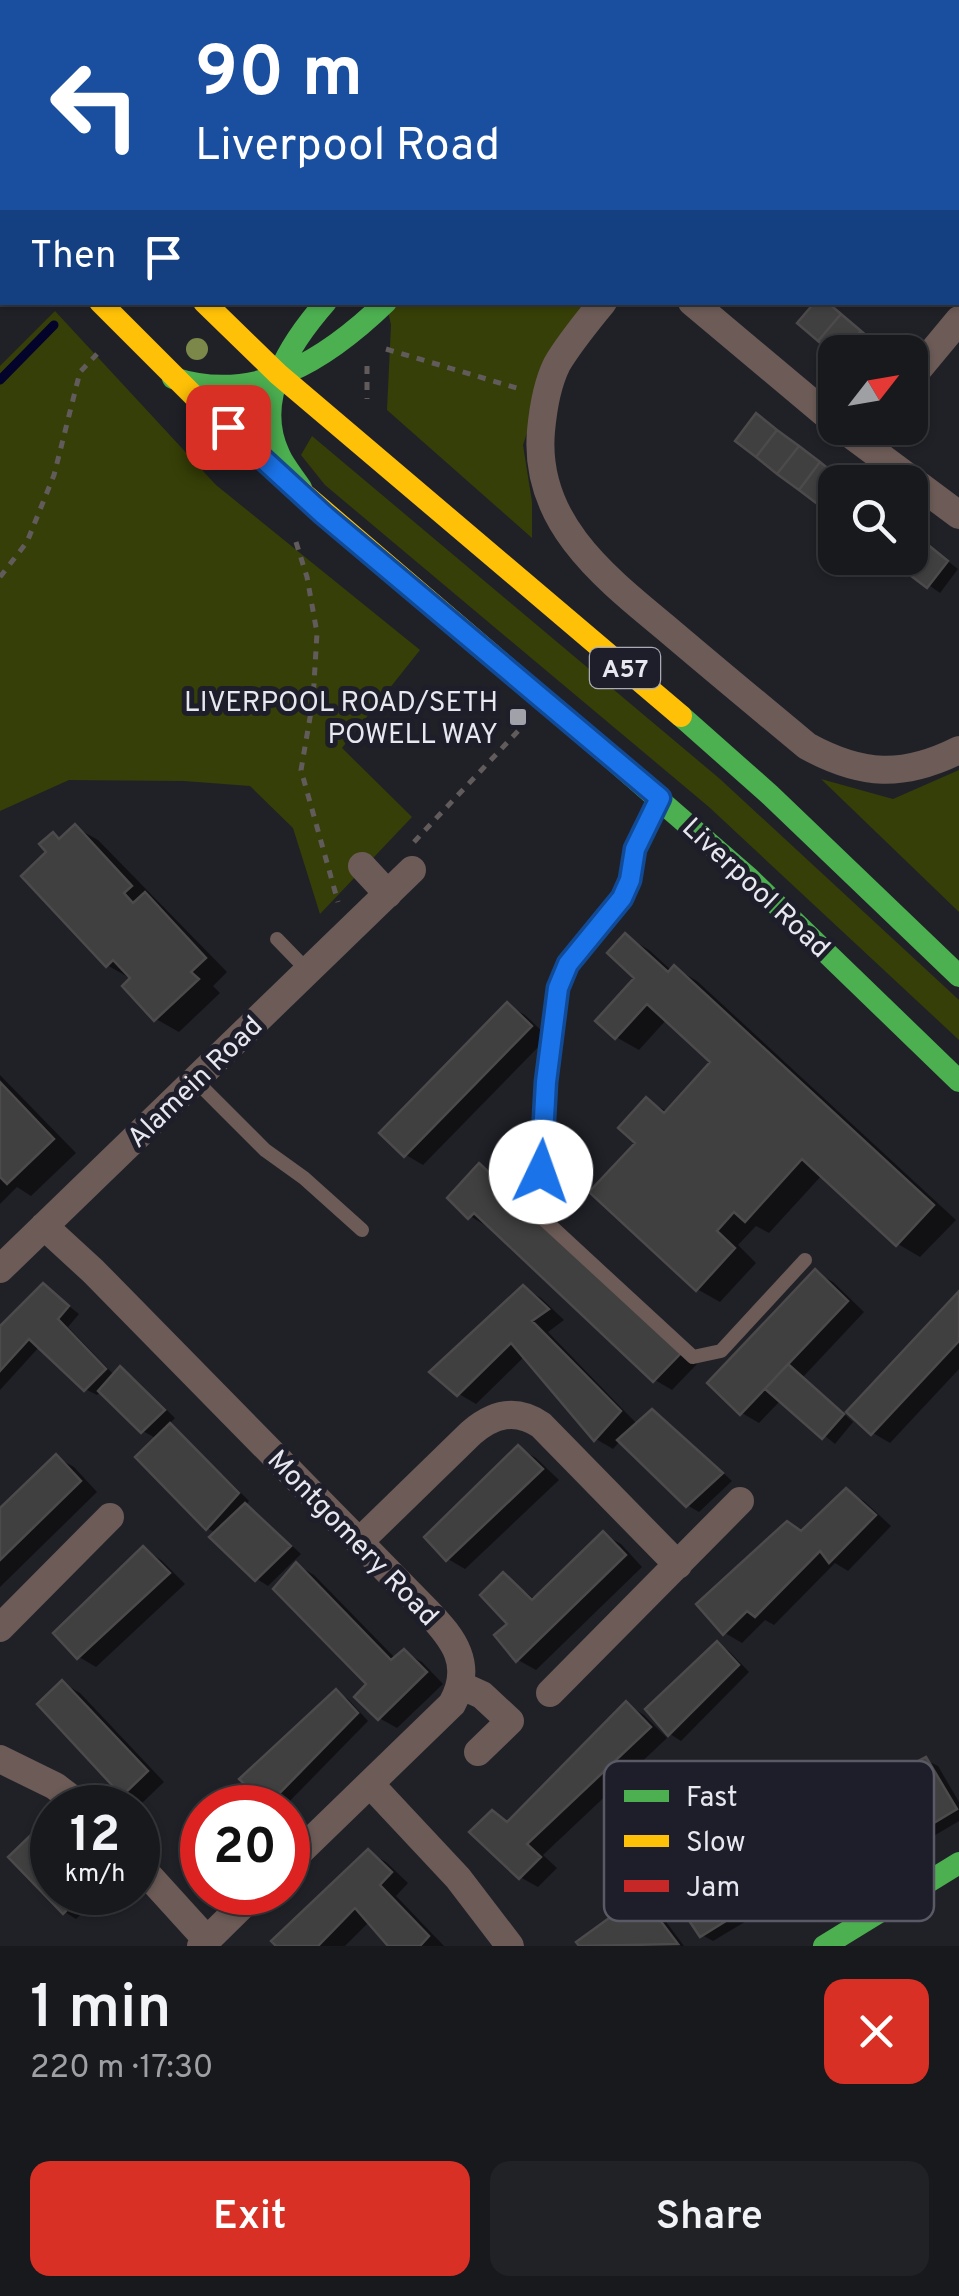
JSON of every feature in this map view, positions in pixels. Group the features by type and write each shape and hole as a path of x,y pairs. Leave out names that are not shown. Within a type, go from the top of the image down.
{"main road":[{"name":"Liverpool Road","path":"103,305 173,378 316,507 660,798 786,912 959,1080"},
{"name":"A57","path":"207,305 278,374 769,794 959,976"},
{"path":"316,507 278,452 272,429 272,401 278,374 292,344 324,305"},
{"path":"173,378 218,389 260,383 344,338 382,305"},
{"path":"934,1878 959,1863"},
{"path":"824,1946 865,1921"}],"street":[{"path":"601,305 556,367 540,440 542,467 558,518 591,564 807,746 834,761 861,768 898,770 936,762 959,750"},
{"path":"696,305 818,408"},
{"path":"928,357 959,320"},
{"path":"873,445 959,515"},
{"path":"362,866 388,894"},
{"name":"Alamein Road","path":"0,1268 412,870"},
{"name":"Montgomery Road","path":"44,1226 93,1271 453,1640 461,1657 460,1685"},
{"path":"358,1542 470,1432 498,1416 510,1414 532,1420 678,1565"},
{"path":"550,1693 740,1501"},
{"path":"0,1628 110,1517"},
{"path":"310,1842 444,1712 460,1685 482,1695 510,1721 478,1752"},
{"path":"0,1759 53,1785"},
{"path":"370,1784 458,1878 510,1946"},
{"path":"160,1890 204,1943 233,1915"}],"lane":[{"path":"660,798 635,849 630,880 622,898 568,964 558,988 546,1082 538,1214 694,1357 721,1351 805,1260"},
{"path":"276,939 308,971"},
{"path":"195,1080 265,1150 304,1178 362,1230"}],"path":[{"path":"387,337 380,347 520,389 548,391"},
{"path":"0,577 28,542 54,475 80,372 106,346"},
{"path":"316,507 294,536 318,633 313,700 301,770 347,934"},
{"path":"412,870 408,848 546,702"}],"green space":[{"path":"387,305 592,305 551,359 523,445 532,502 532,538 387,410 391,325"},
{"path":"55,311 216,485 420,650 342,748 412,817 320,914 293,828 250,786 69,780 0,811 0,366"},
{"path":"312,436 720,779 959,1000 959,1040 709,807 325,485 301,455"},
{"path":"959,770 959,912 821,779 893,799"}],"building":[{"path":"812,305 830,305 841,314 823,335 818,335 818,341 797,323"},
{"path":"841,314 861,331 858,335 823,335"},
{"path":"756,413 777,430 756,457 735,441"},
{"path":"777,430 799,446 777,474 756,457"},
{"path":"799,446 820,462 799,490 777,474"},
{"path":"820,462 824,465 818,465 818,504 799,490"},
{"path":"928,545 948,561 927,588 910,575 928,575"},
{"path":"75,824 132,886 124,893 133,903 145,892 206,958 191,972 199,979 154,1021 122,986 130,978 113,960 106,967 21,876 46,852 39,844 53,832 59,839"},
{"path":"625,933 668,972 674,965 934,1205 896,1246 802,1159 745,1222 734,1212 717,1231 735,1248 696,1291 589,1192 635,1143 618,1128 646,1097 664,1113 710,1062 647,1004 615,1039 595,1021 634,978 607,953"},
{"path":"507,1002 532,1026 404,1157 379,1133"},
{"path":"0,1082 54,1139 7,1184 0,1177"},
{"path":"479,1163 681,1353 653,1382 474,1213 468,1219 447,1198"},
{"path":"815,1269 848,1301 740,1415 707,1383"},
{"path":"43,1283 69,1306 58,1319 106,1369 84,1391 29,1339 0,1371 0,1326"},
{"path":"523,1285 549,1309 532,1321 621,1411 594,1441 511,1343 457,1396 429,1372"},
{"path":"959,1291 959,1341 871,1435 846,1412"},
{"path":"788,1364 844,1414 822,1439 765,1389"},
{"path":"120,1366 165,1410 141,1433 98,1391"},
{"path":"652,1409 723,1473 686,1507 617,1440"},
{"path":"170,1423 239,1493 206,1530 135,1457"},
{"path":"518,1445 543,1469 446,1561 424,1537"},
{"path":"56,1454 81,1481 0,1560 0,1508"},
{"path":"846,1488 876,1515 829,1563 820,1551 755,1617 747,1611 723,1635 696,1604 787,1521 801,1531"},
{"path":"245,1503 291,1546 255,1581 209,1537"},
{"path":"603,1531 626,1555 516,1662 494,1635 507,1624 480,1595 503,1572 532,1600"},
{"path":"143,1546 170,1573 77,1659 53,1633"},
{"path":"296,1562 391,1660 404,1649 427,1672 378,1720 354,1697 366,1684 273,1589"},
{"path":"717,1641 739,1665 668,1736 645,1709"},
{"path":"62,1680 148,1771 133,1785 112,1785 37,1704"},
{"path":"336,1689 358,1713 288,1785 245,1785 239,1779"},
{"path":"626,1701 651,1727 615,1761 604,1761 604,1771 527,1844 541,1857 519,1879 469,1832 492,1810 507,1822"},
{"path":"934,1770 957,1809 934,1823"},
{"path":"30,1836 30,1880 8,1857"},
{"path":"368,1849 392,1872 380,1885 429,1936 420,1946 388,1946 355,1908 318,1946 276,1946 271,1941 298,1915 310,1915 310,1904"},
{"path":"605,1921 661,1921 678,1944 579,1946 576,1942"},
{"path":"689,1921 726,1921 700,1937"}],"waterway":[{"path":"0,380 54,325"}],"traffic: fast":[{"path":"301,488 281,458 270,413 279,373 288,354 324,305"},
{"path":"173,378 233,386 289,372 340,342 383,305"},
{"path":"490,653 748,877 959,1081"},
{"path":"681,716 769,794 959,976"},
{"path":"934,1878 959,1863"},
{"path":"824,1946 865,1921"}],"traffic: slow":[{"path":"103,305 222,424 490,653"},
{"path":"207,305 278,374 681,716"}],"place":[{"name":"LIVERPOOL ROAD/SETH POWELL WAY","path":"518,717"}],"route":[{"path":"228,427 323,514 660,798 635,849 630,880 622,898 568,964 558,988 546,1082 541,1172"}]}
